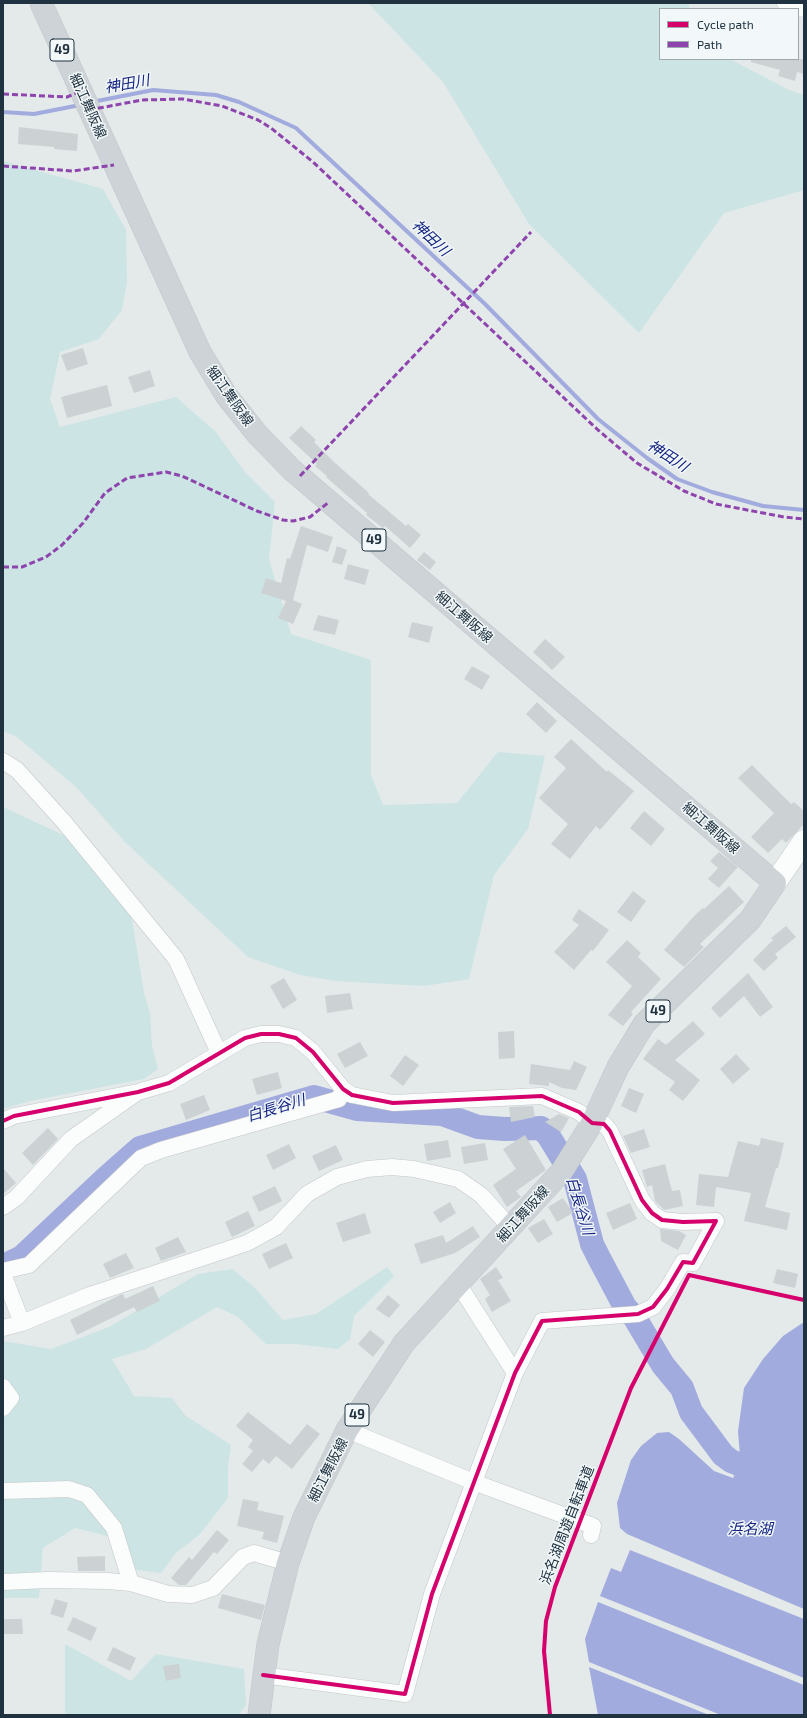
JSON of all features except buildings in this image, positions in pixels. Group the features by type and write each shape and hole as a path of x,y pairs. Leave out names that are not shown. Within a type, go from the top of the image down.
{"main road":[{"name":"細江舞阪線","path":"41,3 200,352 226,395 257,434 296,473 775,883 750,920 644,1024 618,1067 592,1123 565,1165 511,1228 457,1284 404,1344 347,1430 307,1510 288,1563 268,1644 259,1715"},
{"path":"775,883 804,841"}],"street":[{"path":"785,3 804,9"},
{"path":"3,761 17,770 64,822 176,959 219,1053"},
{"path":"3,1121 29,1113 138,1092 170,1083 245,1038 261,1034 279,1034 296,1038 313,1052 342,1090 352,1095 393,1103 542,1096 579,1112 592,1123 604,1124 610,1131 642,1200 652,1213 662,1220 683,1222 716,1221 692,1263 683,1262 667,1289 653,1307 631,1315 542,1321 515,1373 476,1483 432,1594 406,1694 263,1675"},
{"path":"22,1323 3,1272 29,1265 140,1158 162,1150 339,1099 342,1090"},
{"path":"3,1208 16,1198 71,1139 138,1092"},
{"path":"3,1328 22,1323 90,1295 247,1243 276,1227 307,1194 337,1176 367,1169 392,1167 414,1169 458,1179 481,1195 511,1228"},
{"path":"457,1284 515,1373"},
{"path":"3,1387 11,1398 3,1408"},
{"path":"347,1430 476,1483 593,1526 591,1535"},
{"path":"3,1491 69,1489 87,1495 114,1528 131,1584"},
{"path":"3,1582 82,1580 131,1584 168,1594 192,1595 213,1588 243,1557 254,1553 288,1563"}],"shaded area":[{"path":"368,3 688,3 690,8 659,8 659,60 732,60 789,90 804,95 804,190 724,213 639,333 529,224 443,82"},
{"path":"3,161 103,189 126,230 127,282 122,310 99,339 60,352 50,399 60,427 176,397 216,432 245,472 275,502 269,559 291,634 371,660 371,775 383,805 457,803 498,752 545,756 528,829 494,875 469,979 424,986 336,981 300,975 248,957 125,842 76,787 17,737 3,731"},
{"path":"3,807 74,840 130,907 144,993 150,1013 152,1045 158,1069 144,1079 30,1101 3,1109"},
{"path":"387,1267 394,1276 354,1316 350,1339 338,1349 296,1344 266,1344 238,1317 217,1307 146,1349 112,1359 134,1396 172,1398 186,1416 231,1445 228,1466 228,1498 200,1534 176,1553 161,1573 122,1568 111,1537 75,1528 43,1548 39,1598 3,1598 3,1341 51,1349 109,1327 198,1274 233,1269 256,1289 283,1320 316,1314"},
{"path":"65,1644 131,1681 156,1654 244,1669 246,1705 239,1715 65,1715"}],"water":[{"name":"浜名湖","path":"804,1322 804,1609 627,1534 620,1528 617,1503 631,1460 641,1446 657,1433 669,1432 679,1439 714,1471 733,1478 738,1469 729,1464 732,1458 740,1456 738,1431 744,1388 763,1359 783,1336"},
{"path":"630,1550 804,1619 804,1678 600,1596 611,1568 621,1572"},
{"path":"598,1602 804,1685 804,1715 721,1715 589,1662 585,1639"},
{"path":"589,1667 709,1715 598,1715"}],"waterway":[{"name":"神田川","path":"92,102 153,90 216,95 239,102 296,128 485,304 598,419 647,458 677,479 712,492 763,506 804,510"},
{"name":"神田川","path":"3,112 34,114 80,105"},
{"name":"白長谷川","path":"3,1266 22,1257 140,1148 314,1097 357,1109 442,1114 478,1127 505,1129 541,1128 548,1135 575,1179 592,1244 599,1258 625,1307 635,1318 663,1365 682,1388 691,1412 723,1455 731,1461 804,1491"}],"marked path":[{"path":"3,94 67,97 81,91"},
{"path":"89,110 142,100 183,99 222,106 258,120 271,128 313,162 598,430 637,463 684,491 716,504 784,517 804,519"},
{"path":"3,166 73,171 114,165"},
{"path":"300,476 531,232"},
{"path":"3,567 22,567 46,557 62,545 83,523 105,493 127,478 166,472 182,476 257,511 283,520 293,521 310,517 329,502"}],"cycle path":[{"path":"3,1121 14,1116 138,1092 169,1083 245,1038 261,1034 279,1034 296,1038 313,1052 343,1089 352,1095 393,1103 542,1096 579,1112 592,1123 604,1124 610,1131 642,1200 652,1213 662,1220 683,1222 716,1221"},
{"path":"263,1675 405,1694 432,1594 515,1373 542,1321 638,1314 653,1307 667,1289 683,1262 693,1263 716,1221"},
{"name":"浜名湖周遊自転車道","path":"550,1715 544,1651 546,1621 555,1587 631,1388 689,1275 804,1300"}]}
